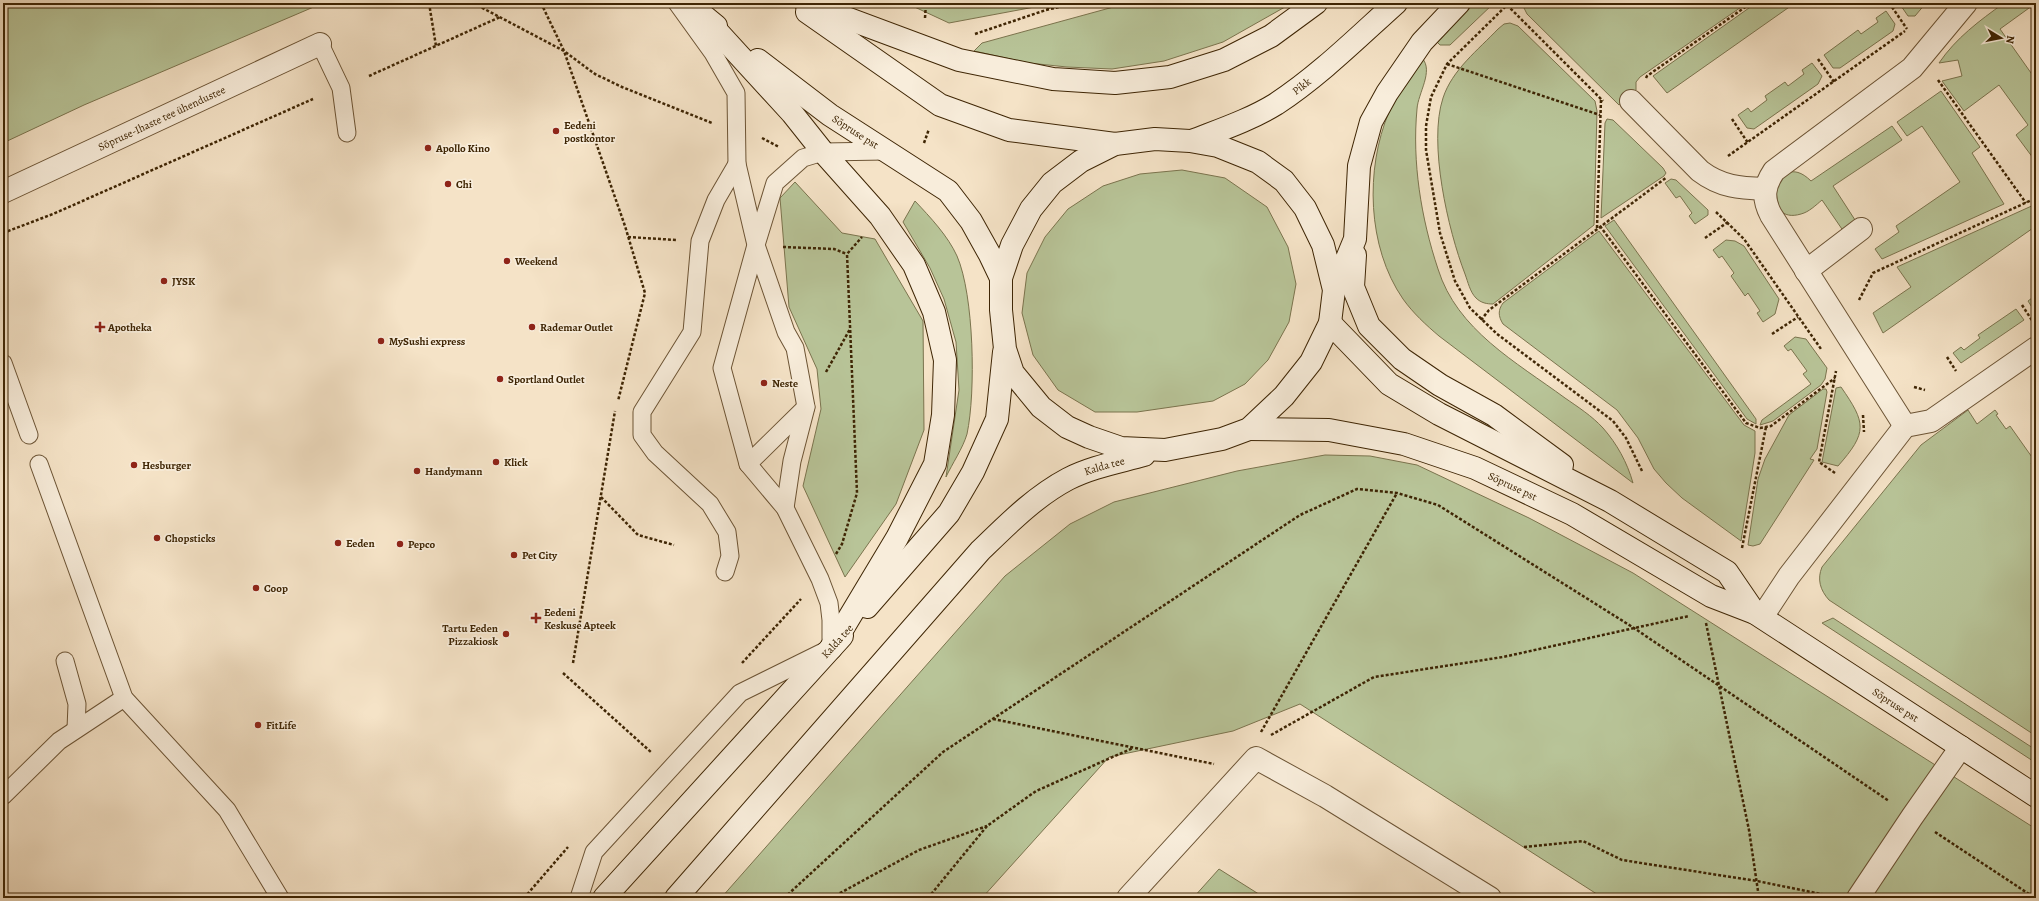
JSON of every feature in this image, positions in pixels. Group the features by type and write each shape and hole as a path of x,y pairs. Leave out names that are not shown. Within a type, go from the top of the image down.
{"street":[{"name":"Sõpruse pst","path":"688,3 830,116 948,191 971,221 1001,278"},
{"path":"794,3 940,105 1009,130 1115,144 1155,139 1190,141 1218,146 1258,162 1284,181 1305,208 1323,244 1334,290"},
{"path":"806,3 959,60 1053,79 1114,83 1170,77 1224,60 1271,36 1316,3"},
{"name":"Pikk","path":"1190,141 1235,125 1275,104 1330,64 1396,3"},
{"path":"1459,3 1422,42 1387,93 1371,122 1359,166 1353,287 1370,326 1402,359 1440,385 1494,415 1610,501"},
{"path":"1905,426 1766,206 1765,189 1774,171 1912,68 1966,3"},
{"path":"705,18 792,113 823,152 880,216 914,265 934,312 944,360 943,415 935,464 896,538 831,648"},
{"name":"Sõpruse-Ihaste tee ühendustee","path":"3,192 320,44"},
{"path":"1631,101 1700,171 1720,183 1739,188 1765,189"},
{"path":"1115,144 1080,161 1052,183 1031,209 1015,239 1001,278 1001,310 1005,349 1013,373 1041,407 1067,427 1089,437 1121,448 1164,450 1222,439 1249,429 1284,396 1311,362 1330,323 1334,290 1355,239"},
{"path":"1806,271 1862,229"},
{"name":"Sõpruse pst","path":"1330,323 1389,384 1439,414 1610,501 1727,572 1758,615"},
{"path":"1758,615 1905,426 1931,421 2036,348"},
{"name":"Kalda tee","path":"604,898 831,648 950,513 973,472 997,419 1005,349"},
{"name":"Sõpruse pst","path":"1249,429 1329,430 1404,444 1475,468 1572,514 1711,596 1758,615 2036,796"},
{"name":"Kalda tee","path":"676,898 975,557 1023,510 1068,479 1108,464 1164,450"},
{"path":"1858,898 1961,747"},
{"path":"1128,898 1255,751 1490,898"}],"lane":[{"path":"677,3 713,53 736,93 737,164 756,245 786,332 795,348 806,407 792,461 785,508"},
{"path":"320,44 341,88 347,133"},
{"path":"578,898 594,852 740,693 831,648 830,614 820,579 785,508 748,464 722,368 775,183 802,158 823,152 886,151"},
{"path":"725,572 730,556 727,532 710,504 655,453 642,435 642,412 692,332 700,241 716,200 737,164"},
{"path":"3,363 29,435"},
{"path":"748,464 806,407"},
{"path":"39,464 124,698 228,810 280,898"},
{"path":"65,661 78,704 76,730"},
{"path":"3,796 59,741 124,698"}],"path":[{"path":"429,3 436,46"},
{"path":"473,3 564,51"},
{"path":"541,3 564,51 624,226 645,294 612,424 572,663"},
{"path":"924,26 926,3"},
{"path":"1046,10 1054,3"},
{"path":"1646,82 1647,76 1751,3"},
{"path":"1606,104 1508,4 1446,64 1436,84 1428,110 1426,138 1428,165 1440,233 1449,266 1464,299 1481,320 1605,414 1626,438 1642,471"},
{"path":"1892,6 1907,29"},
{"path":"369,76 500,17"},
{"path":"1726,158 1914,25"},
{"path":"1818,59 1834,82"},
{"path":"1446,64 1600,115"},
{"path":"1934,76 2026,203"},
{"path":"3,233 60,211 313,99"},
{"path":"1597,229 1601,99"},
{"path":"1732,119 1748,143"},
{"path":"1481,320 1489,310 1690,160"},
{"path":"1814,340 1839,322 1849,307 1857,302 1874,273 2036,198"},
{"path":"1711,207 1728,222 1744,240 1823,352"},
{"path":"1705,238 1728,222"},
{"path":"1600,226 1746,423 1755,427 1766,427 1775,424 1835,378"},
{"path":"2022,305 2035,321 2027,326"},
{"path":"1772,334 1798,317"},
{"path":"806,407 850,328"},
{"path":"1947,357 1959,374"},
{"path":"1832,365 1840,377"},
{"path":"1836,371 1819,462 1856,489"},
{"path":"1911,384 1922,390 1929,391"},
{"path":"1862,411 1865,426 1863,438"},
{"path":"1740,553 1744,543 1754,480 1766,427"},
{"path":"784,898 943,752 1300,515 1357,489 1397,493 1438,505 1634,628 1912,817 2035,898"},
{"path":"1255,751 1397,493"},
{"path":"600,496 638,535 674,545"},
{"path":"1704,616 1749,830 1759,898"},
{"path":"1255,751 1374,677 1503,657 1634,628"},
{"path":"563,674 653,754"},
{"path":"993,719 1215,764"},
{"path":"928,898 987,826 1036,791 1134,748"},
{"path":"831,898 920,850 987,826"},
{"path":"1524,847 1583,841 1622,860 1757,881 1834,896"}],"green space":[{"path":"3,3 323,3 84,105 3,143"},
{"path":"906,3 1056,3 949,23"},
{"path":"1128,3 1292,3 1223,42 1164,61 1112,69 1067,67 1029,63 974,51 982,43"},
{"path":"1472,3 1494,3 1450,45 1440,45 1437,42"},
{"path":"1526,3 1747,3 1640,77 1636,82 1636,90 1619,105 1527,14 1524,8"},
{"path":"1756,3 1795,3 1667,93 1653,76"},
{"path":"1899,3 1926,3 1915,16 1908,16"},
{"path":"2004,3 2036,3 2000,29 2036,80 2036,162 2016,135 2028,125 1999,85 1964,111 1942,81 1962,76 1958,60 1939,63 1946,54 1968,30"},
{"path":"1886,11 1895,24 1893,31 1840,68 1833,68 1824,55 1858,30 1861,34 1878,22 1876,18"},
{"path":"1510,23 1518,26 1595,101 1597,111 1594,225 1493,304 1491,304 1480,301 1472,293 1452,234 1442,186 1439,162 1439,117 1447,88 1459,69 1498,29 1504,24"},
{"path":"1422,58 1425,63 1426,76 1417,109 1416,149 1419,190 1432,250 1447,291 1459,310 1490,343 1585,412 1603,428 1613,440 1621,454 1633,483 1439,336 1411,309 1403,299 1391,278 1382,256 1376,232 1373,183 1376,158 1381,134 1389,112 1400,91"},
{"path":"1812,63 1822,76 1818,84 1754,129 1747,128 1738,115 1748,108 1751,112 1767,100 1765,96 1785,82 1788,86 1804,74 1802,70"},
{"path":"1941,91 1980,147 1972,153 2004,204 1882,259 1875,249 1899,232 1896,226 1960,182 1922,126 1907,136 1897,122"},
{"path":"1607,119 1613,120 1663,168 1666,173 1664,176 1601,218 1605,123"},
{"path":"1892,126 1902,140 1833,186 1857,223 1844,232 1822,200 1810,210 1801,214 1788,215 1779,209 1776,200 1776,189 1781,179 1788,173 1798,173 1811,181"},
{"path":"1182,170 1225,178 1267,207 1288,247 1296,284 1289,322 1268,360 1245,384 1213,401 1137,412 1095,412 1058,390 1033,355 1022,313 1027,273 1045,237 1068,209 1103,186 1140,174"},
{"path":"1671,179 1676,180 1708,210 1708,215 1695,224 1689,216 1692,213 1680,196 1676,198 1665,183"},
{"path":"795,182 842,233 875,239 923,321 924,430 896,504 845,577 803,486 821,409 817,369 789,307 780,198"},
{"path":"915,201 944,234 957,256 963,273 970,318 972,344 972,394 970,416 967,434 946,477 959,390 956,342 944,299 930,268 903,222"},
{"path":"2036,204 2036,226 1883,333 1873,313 1911,287 1897,267"},
{"path":"1614,220 1756,419 1756,424 1747,419 1605,226"},
{"path":"1599,231 1744,425 1755,431 1755,453 1741,541 1682,498 1666,483 1654,469 1638,438 1617,410 1501,321 1499,313 1503,303"},
{"path":"1726,240 1735,241 1744,246 1779,299 1775,314 1763,322 1757,313 1760,311 1748,293 1745,296 1731,276 1734,273 1722,256 1719,258 1713,250"},
{"path":"2036,295 2036,311 2035,312 2028,301"},
{"path":"2016,309 2024,320 1961,363 1953,353 1961,347 1964,350 1980,338 1978,335"},
{"path":"1795,337 1806,339 1827,368 1825,379 1821,385 1773,421 1760,425 1762,420 1811,384 1803,374 1807,371 1791,349 1788,351 1784,346"},
{"path":"1841,387 1855,410 1859,419 1860,427 1859,436 1855,444 1838,466 1822,462 1836,388"},
{"path":"1823,389 1826,389 1827,392 1817,449 1810,459 1814,460 1760,544 1753,546 1748,545 1758,479 1765,459 1789,415"},
{"path":"1968,410 1977,424 1995,410 1998,414 1996,415 2006,429 2010,426 2034,460 2031,463 2036,471 2036,736 1829,600 1823,592 1820,584 1820,571 1822,567 1921,445"},
{"path":"1325,455 1370,456 1417,465 1529,518 1633,573 2036,829 2036,898 1603,898 1300,704 1233,731 1109,757 982,898 721,898 1005,576 1070,524 1114,502 1237,471"},
{"path":"1833,618 2036,750 2036,763 1822,623"},
{"path":"1219,869 1265,898 1193,898"}],"place":[{"name":"Eedeni postkontor","path":"556,131"},
{"name":"Apollo Kino","path":"428,148"},
{"name":"Chi","path":"448,184"},
{"name":"Weekend","path":"507,261"},
{"name":"JYSK","path":"164,281"},
{"name":"Apotheka","path":"100,327"},
{"name":"Rademar Outlet","path":"532,327"},
{"name":"MySushi express","path":"381,341"},
{"name":"Sportland Outlet","path":"500,379"},
{"name":"Neste","path":"764,383"},
{"name":"Klick","path":"496,462"},
{"name":"Hesburger","path":"134,465"},
{"name":"Handymann","path":"417,471"},
{"name":"Chopsticks","path":"157,538"},
{"name":"Eeden","path":"338,543"},
{"name":"Pepco","path":"400,544"},
{"name":"Pet City","path":"514,555"},
{"name":"Coop","path":"256,588"},
{"name":"Eedeni Keskuse Apteek","path":"536,618"},
{"name":"Tartu Eeden Pizzakiosk","path":"506,634"},
{"name":"FitLife","path":"258,725"}]}
